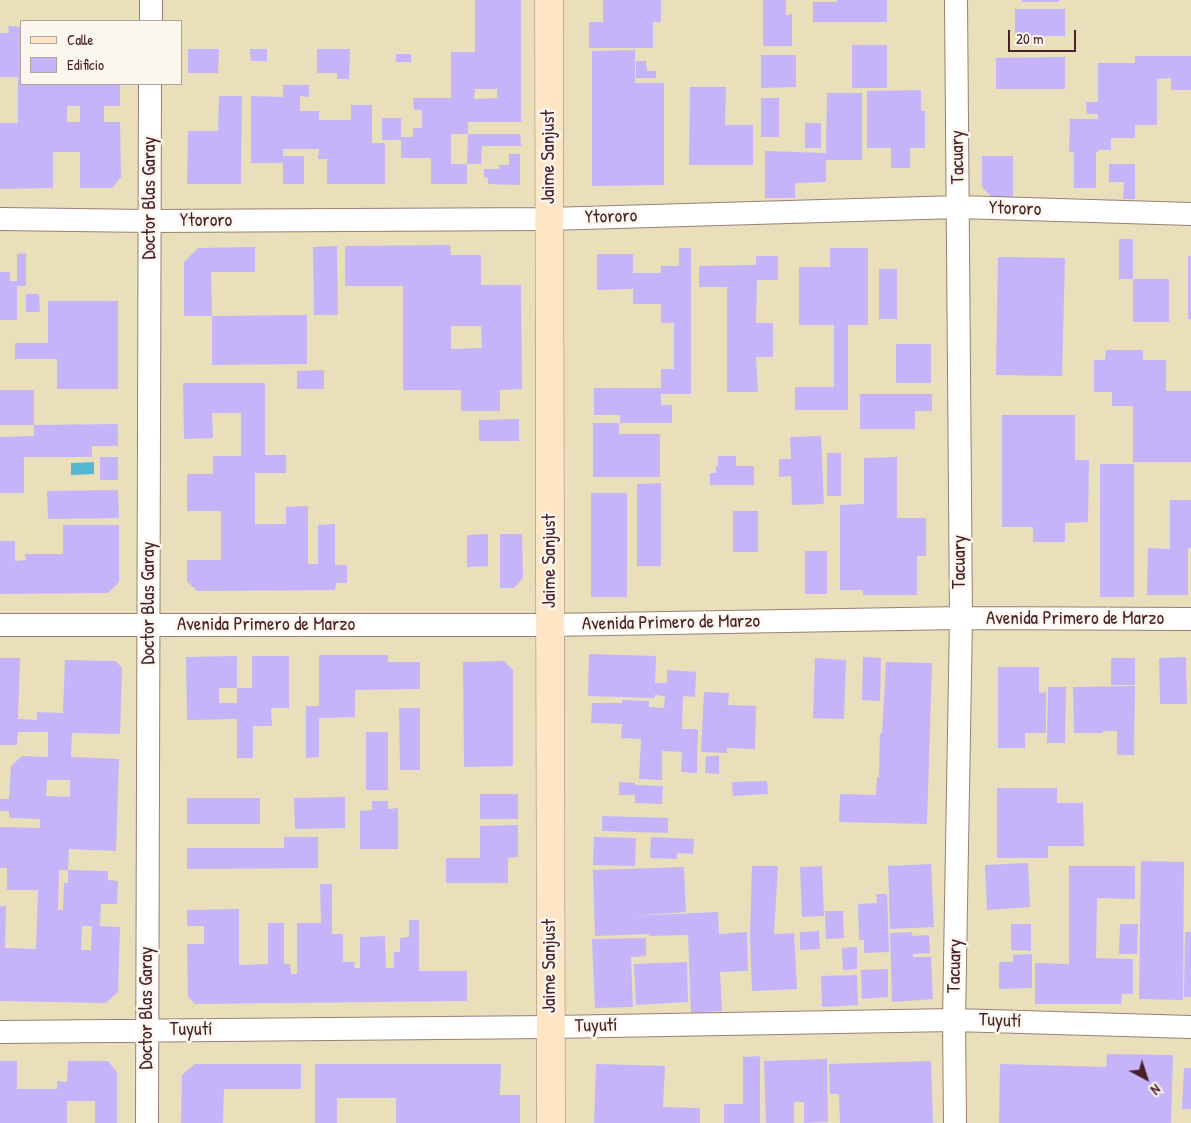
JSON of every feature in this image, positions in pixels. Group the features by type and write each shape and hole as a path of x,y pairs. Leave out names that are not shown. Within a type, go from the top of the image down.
{"main road":[{"name":"Jaime Sanjust","path":"549,0 551,1123"}],"street":[{"path":"150,0 150,20"},
{"name":"Tacuary","path":"955,1123 954,1020 961,618 956,0"},
{"name":"Doctor Blas Garay","path":"147,1123 150,85"},
{"name":"Ytororo","path":"0,219 150,221 549,219 958,207 1191,214"},
{"name":"Avenida Primero de Marzo","path":"0,624 550,625 961,618 1191,619"},
{"name":"Tuyutí","path":"0,1032 550,1027 954,1020 1191,1027"}],"water":[{"path":"94,462 94,474 71,475 71,463"}],"building":[{"path":"475,0 521,0 521,122 468,122 468,134 451,134 451,164 467,164 467,184 431,184 431,158 401,158 401,140 382,140 382,118 401,118 401,137 413,137 413,128 422,128 422,110 414,110 413,98 451,98 451,52 475,52","holes":["475,89 497,89 497,98 474,99"]},
{"path":"603,0 661,0 661,22 653,22 653,48 589,48 589,22 603,22"},
{"path":"763,0 786,0 786,15 792,14 792,46 763,46"},
{"path":"837,0 887,0 887,22 813,22 813,2 837,2"},
{"path":"1022,0 1059,0 1059,2 1022,2"},
{"path":"1015,9 1065,9 1065,36 1015,36"},
{"path":"8,26 20,27 20,85 120,85 120,106 104,106 104,122 120,122 121,177 112,188 80,188 80,152 53,152 53,188 0,189 0,123 18,123 18,77 0,77 0,33 9,33","holes":["67,106 80,106 80,122 67,122"]},
{"path":"852,45 887,45 887,88 852,88"},
{"path":"188,49 219,49 218,73 188,73"},
{"path":"250,49 267,49 267,61 251,61"},
{"path":"317,49 350,49 349,79 337,79 337,73 317,73"},
{"path":"635,50 635,83 664,83 664,185 592,186 592,51"},
{"path":"396,54 411,54 411,62 396,62"},
{"path":"761,55 796,55 796,87 761,88"},
{"path":"1135,56 1191,56 1191,90 1171,90 1171,78 1157,79 1157,125 1135,125 1135,138 1111,138 1111,150 1098,150 1096,152 1096,188 1074,188 1074,152 1069,152 1070,119 1098,119 1098,114 1087,114 1086,102 1098,102 1098,63 1135,63"},
{"path":"1065,57 1065,89 996,89 996,58"},
{"path":"636,61 646,61 647,71 656,71 656,78 636,78"},
{"path":"283,85 309,85 309,97 300,96 300,111 319,111 319,120 351,120 351,105 372,105 372,143 385,143 385,184 327,184 327,159 318,159 319,149 283,149 283,156 304,156 304,184 283,184 283,163 251,163 251,96 283,97"},
{"path":"690,87 726,87 725,125 753,125 753,165 689,165"},
{"path":"921,90 921,111 925,111 925,148 910,148 910,168 891,168 891,148 867,148 867,91"},
{"path":"827,93 862,93 862,160 826,160 826,182 795,183 795,198 765,198 765,151 826,153"},
{"path":"219,96 242,96 241,184 187,184 188,131 218,131"},
{"path":"761,98 779,98 779,137 761,137"},
{"path":"805,123 821,123 821,148 805,148"},
{"path":"468,134 520,134 521,146 482,146 481,164 467,164"},
{"path":"509,154 520,154 520,185 488,184 488,178 484,177 484,169 499,169 499,165 509,165"},
{"path":"982,156 1013,156 1013,201 996,201 982,187"},
{"path":"1109,164 1135,164 1135,199 1123,199 1124,182 1109,182"},
{"path":"1119,239 1133,239 1133,279 1119,279"},
{"path":"450,245 451,255 481,255 481,285 521,285 522,389 500,390 500,411 461,411 461,390 403,390 403,286 345,286 345,246","holes":["451,326 481,326 482,348 451,349"]},
{"path":"337,246 338,315 314,315 313,247"},
{"path":"255,247 255,272 211,272 212,316 184,316 184,262 198,248"},
{"path":"679,248 691,248 691,394 661,394 661,405 672,405 672,423 620,423 620,415 594,415 594,388 661,388 661,369 674,369 674,323 661,323 661,304 633,304 633,289 597,290 597,254 633,254 633,273 661,273 661,266 679,266"},
{"path":"830,248 868,248 868,325 848,325 848,410 795,410 795,387 834,387 834,325 799,325 799,267 830,267"},
{"path":"26,253 26,286 17,286 17,320 0,320 0,272 10,272 10,281 17,281 17,254"},
{"path":"756,256 778,256 778,280 757,280 756,323 773,323 773,357 756,357 758,392 727,392 727,287 699,287 699,266 756,265"},
{"path":"1188,256 1191,256 1191,319 1188,319"},
{"path":"998,257 1065,258 1062,376 996,375"},
{"path":"879,269 897,269 897,319 879,319"},
{"path":"1133,279 1169,279 1169,322 1133,322"},
{"path":"26,294 39,294 40,312 26,312"},
{"path":"48,301 118,301 118,389 57,389 57,359 15,359 15,343 48,343"},
{"path":"307,315 307,364 212,365 212,316"},
{"path":"896,344 931,344 931,383 896,383"},
{"path":"1106,350 1143,350 1143,360 1166,360 1166,391 1191,391 1191,462 1133,462 1133,406 1112,406 1112,392 1094,392 1094,360 1105,360"},
{"path":"324,370 324,389 297,389 297,371"},
{"path":"183,383 265,383 265,455 286,455 286,473 255,473 255,524 286,524 286,507 308,506 308,564 318,564 318,525 335,524 335,565 347,565 347,583 336,583 335,590 197,591 187,581 187,560 221,560 221,511 187,511 187,474 213,474 213,456 241,456 241,413 212,413 213,438 184,439"},
{"path":"0,390 34,390 34,425 0,425"},
{"path":"860,394 932,394 932,411 915,411 915,429 860,429"},
{"path":"1002,415 1075,415 1075,460 1089,460 1088,522 1065,523 1065,542 1033,542 1033,527 1002,527"},
{"path":"519,419 519,441 479,441 479,420"},
{"path":"593,423 619,423 619,434 660,434 660,477 593,477"},
{"path":"118,424 118,446 92,446 92,457 24,457 24,493 0,493 0,437 34,436 34,425"},
{"path":"821,436 824,504 792,505 791,476 779,477 779,459 791,459 790,437"},
{"path":"827,453 841,453 841,496 827,496"},
{"path":"718,456 736,456 736,466 754,466 754,485 710,485 710,473 716,473"},
{"path":"100,457 118,457 118,480 100,480"},
{"path":"897,457 897,518 926,518 926,556 917,556 917,595 863,595 863,590 840,590 840,505 864,504 864,458"},
{"path":"1100,464 1134,464 1134,597 1100,597"},
{"path":"661,483 661,566 637,566 637,484"},
{"path":"118,490 119,518 48,519 47,491"},
{"path":"591,493 627,493 627,597 591,597"},
{"path":"1170,500 1191,500 1191,548 1188,548 1188,595 1147,595 1148,548 1170,549"},
{"path":"733,511 758,511 758,552 733,552"},
{"path":"63,525 119,525 119,582 108,593 0,594 0,541 15,541 15,561 26,560 25,554 63,554"},
{"path":"488,534 488,566 467,567 467,535"},
{"path":"500,534 522,534 523,578 514,588 500,588"},
{"path":"805,551 827,551 827,594 805,594"},
{"path":"589,654 656,656 655,683 667,683 667,670 696,672 695,697 683,696 682,729 698,729 697,773 681,772 682,752 662,751 662,780 639,779 641,739 621,738 622,724 591,723 592,703 622,703 622,700 649,701 649,707 664,708 665,696 655,695 654,698 588,696"},
{"path":"319,655 388,655 388,662 420,662 420,689 355,690 355,717 319,718 319,757 306,758 306,706 319,706"},
{"path":"237,656 237,688 252,688 252,656 289,656 289,708 271,708 272,726 253,726 253,758 237,758 237,719 187,720 186,657","holes":["219,688 237,688 237,703 219,703"]},
{"path":"863,657 881,658 880,701 862,700"},
{"path":"1186,657 1187,704 1160,704 1159,658"},
{"path":"0,658 20,658 18,719 37,720 37,712 63,713 65,660 116,661 122,668 120,734 72,733 71,757 119,759 116,851 69,849 68,870 108,871 108,880 118,881 117,904 101,904 100,926 120,927 118,992 106,1003 0,1001 0,906 6,906 5,948 36,949 38,890 7,890 7,868 0,868 0,827 40,828 40,819 9,818 9,811 0,811 0,799 9,799 11,766 22,756 48,757 48,732 18,732 17,745 0,745","holes":["47,780 70,780 70,797 46,796","59,870 68,870 68,883 64,883 63,910 58,910","82,926 92,926 91,950 81,950"]},
{"path":"815,658 846,660 844,719 813,718"},
{"path":"1111,658 1135,658 1135,685 1111,685"},
{"path":"504,661 513,670 513,766 464,767 463,662"},
{"path":"886,662 932,663 927,824 839,822 840,794 876,795 877,777 879,777 880,733 882,733"},
{"path":"998,667 1039,667 1039,693 1046,692 1046,733 1025,733 1025,748 998,748"},
{"path":"1135,686 1134,755 1117,755 1117,731 1074,733 1073,687"},
{"path":"1048,687 1066,687 1065,743 1047,743"},
{"path":"704,692 729,693 728,705 756,706 755,749 727,748 727,753 701,752"},
{"path":"399,708 420,708 420,770 400,770"},
{"path":"366,732 388,732 388,790 366,790"},
{"path":"706,756 719,756 719,774 705,773"},
{"path":"767,781 768,794 733,796 732,782"},
{"path":"619,782 635,783 635,785 663,786 662,804 635,803 635,795 619,795"},
{"path":"997,788 1057,788 1057,803 1083,803 1084,846 1048,846 1048,858 997,858"},
{"path":"480,794 518,794 518,819 480,819"},
{"path":"345,797 345,828 295,829 294,798"},
{"path":"187,798 260,798 260,824 187,824"},
{"path":"372,801 388,801 388,809 398,808 398,849 360,849 360,811 372,810"},
{"path":"602,816 668,818 668,833 602,831"},
{"path":"518,825 518,857 508,858 508,883 446,883 446,858 480,858 480,826"},
{"path":"284,837 318,837 318,868 187,869 187,848 284,848"},
{"path":"594,837 636,838 635,866 593,865"},
{"path":"651,837 694,839 693,854 677,853 677,859 650,858"},
{"path":"1141,861 1184,862 1183,1000 1139,999"},
{"path":"1028,863 1030,907 987,910 985,865"},
{"path":"931,864 934,927 890,929 888,866"},
{"path":"752,866 778,866 774,934 794,933 797,989 752,991 750,935"},
{"path":"822,866 824,916 802,917 800,867"},
{"path":"1069,866 1135,866 1135,899 1097,898 1096,958 1133,959 1133,994 1122,994 1121,1004 1035,1004 1035,963 1069,964"},
{"path":"684,867 686,912 631,916 718,912 719,934 747,932 748,971 720,972 722,1011 691,1013 688,935 595,936 593,870"},
{"path":"320,884 332,884 332,934 343,934 343,962 355,962 354,968 360,968 360,937 385,936 386,968 394,968 394,952 400,952 400,938 409,937 409,920 419,920 419,971 467,971 467,1001 195,1004 188,997 187,944 204,944 204,926 187,926 187,910 239,909 239,965 268,964 268,923 284,923 284,964 290,964 291,974 297,974 297,923 321,923"},
{"path":"876,894 887,894 889,952 864,953 864,940 859,940 858,904 877,903"},
{"path":"825,911 843,911 844,938 826,939"},
{"path":"1011,924 1031,924 1031,951 1011,950"},
{"path":"1120,924 1138,924 1137,954 1119,954"},
{"path":"819,931 820,949 800,950 800,932"},
{"path":"912,932 912,936 929,935 930,953 913,954 913,957 931,957 933,999 892,1002 890,933"},
{"path":"1185,932 1191,932 1191,997 1184,997"},
{"path":"646,938 646,956 631,957 633,1007 595,1008 592,939"},
{"path":"857,947 857,969 843,970 842,948"},
{"path":"1032,954 1032,988 999,989 999,962 1013,962 1013,955"},
{"path":"687,962 688,1002 636,1005 634,964"},
{"path":"888,969 888,997 862,999 861,970"},
{"path":"857,975 858,1005 822,1007 821,976"},
{"path":"1107,1054 1173,1055 1171,1123 999,1123 1000,1064 1106,1067"},
{"path":"760,1056 760,1123 724,1123 724,1104 743,1104 743,1057"},
{"path":"827,1059 828,1122 804,1123 804,1102 794,1102 794,1123 766,1123 764,1061"},
{"path":"0,1061 17,1061 17,1089 57,1089 57,1081 67,1082 68,1061 108,1061 117,1072 117,1123 95,1123 95,1101 67,1101 67,1123 0,1123"},
{"path":"931,1061 933,1123 840,1123 839,1094 830,1094 829,1064"},
{"path":"195,1064 301,1064 301,1089 224,1089 223,1123 181,1123 182,1075"},
{"path":"315,1064 501,1064 500,1095 520,1095 520,1123 396,1123 396,1098 337,1098 337,1123 315,1123"},
{"path":"596,1064 665,1066 663,1107 700,1108 700,1123 594,1123"},
{"path":"1184,1068 1191,1068 1191,1109 1182,1109"}]}
